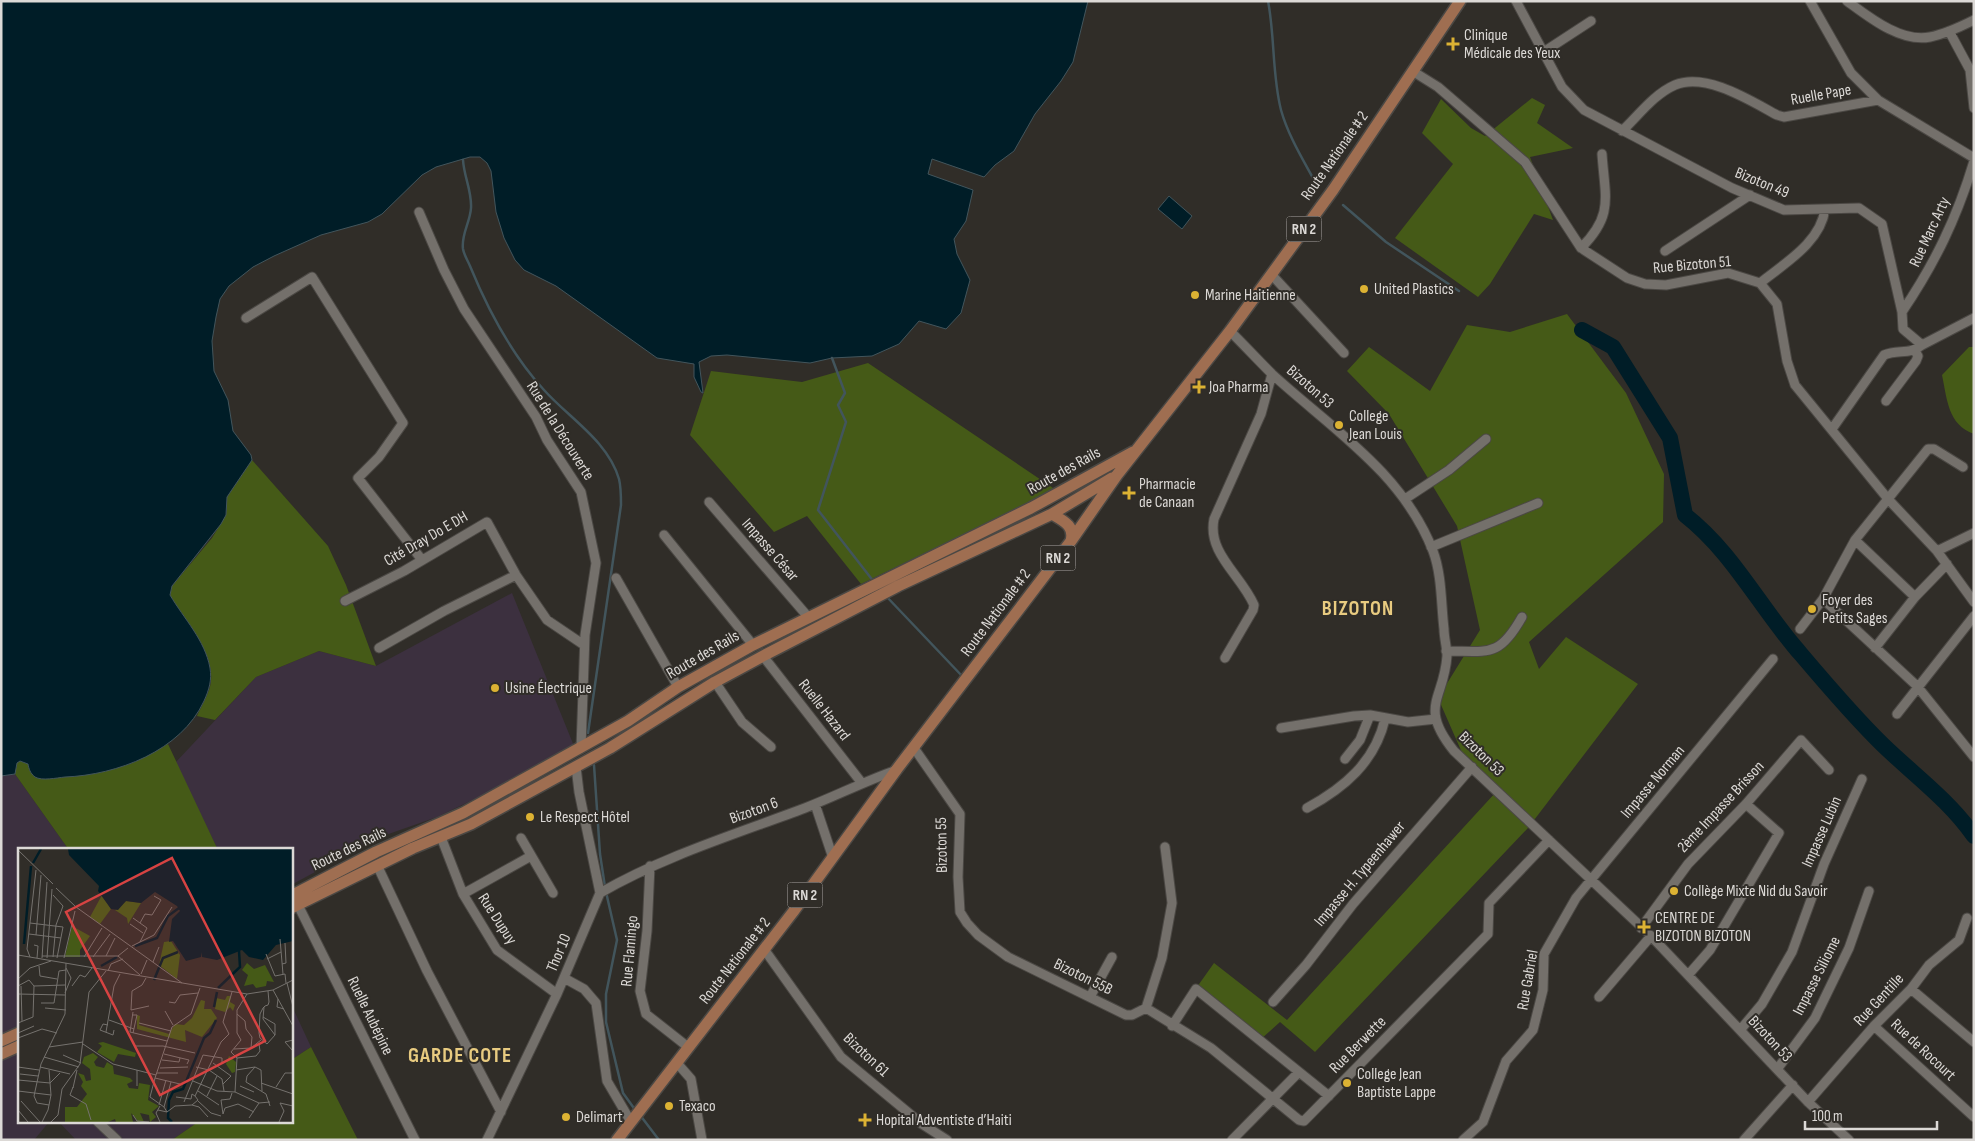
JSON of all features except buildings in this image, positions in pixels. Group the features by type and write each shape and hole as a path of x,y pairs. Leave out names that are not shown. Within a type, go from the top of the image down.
{"main road":[{"name":"Route Nationale # 2","path":"617,1140 833,858 897,770 1071,541 1117,475 1230,331 1414,72 1460,1"},
{"name":"Route des Rails","path":"293,903 471,824 610,748 715,682 874,599 894,582 1136,450"},
{"name":"Route des Rails","path":"293,903 376,852 463,813 581,748 628,721 678,687 753,645 866,589 894,582 1052,514 1117,475"},
{"path":"1052,514 1072,528 1071,541"},
{"path":"1,1041 18,1033"},
{"path":"1,1054 18,1046"}],"street":[{"name":"Bizoton 49","path":"1516,1 1562,87 1584,110 1750,196 1784,210 1859,208 1882,224 1902,312 1904,329 1919,348"},
{"path":"1810,1 1851,73 1878,100 1974,159"},
{"path":"1847,1 1894,31 1914,37 1929,38 1974,20"},
{"path":"1542,52 1591,21"},
{"path":"1949,31 1972,70 1974,108"},
{"name":"Rue Bizoton 51","path":"1414,72 1438,87 1525,162 1580,248 1626,278 1645,284 1666,285 1728,273 1760,283"},
{"name":"Ruelle Pape","path":"1622,131 1660,95 1676,85 1686,83 1712,85 1734,91 1776,115 1784,117 1878,100"},
{"path":"1580,248 1596,233 1605,208 1602,154"},
{"name":"Rue Marc Arty","path":"1902,312 1927,275 1960,207 1974,159"},
{"path":"1665,251 1750,196"},
{"path":"1825,210 1824,222 1817,234 1760,283 1777,304 1787,360 1795,384 1888,499 1937,551 1974,602"},
{"name":"Rue de la Découverte","path":"419,212 444,270 464,309 536,417 547,440 581,492 596,563 584,645 581,748"},
{"path":"1271,274 1344,353"},
{"path":"246,318 312,277 403,423 379,457 358,478 422,560"},
{"path":"1832,430 1884,355 1919,348 1974,318"},
{"name":"Bizoton 53","path":"1230,331 1272,374 1358,447 1389,479 1418,518 1431,547 1440,581 1446,651 1442,679 1434,703 1436,718 1444,739 1454,751 1651,936 1778,1068 1808,1102 1849,1140"},
{"path":"1886,401 1916,361 1919,348"},
{"path":"1225,658 1253,610 1254,605 1214,542 1212,530 1214,519 1261,414 1272,374"},
{"path":"1404,499 1449,470 1486,439"},
{"path":"1800,629 1823,599 1855,540 1931,448 1963,467"},
{"name":"Impasse César","path":"709,502 809,618"},
{"path":"1431,547 1538,503"},
{"name":"Cité Dray Do E DH","path":"345,601 422,560 486,522 516,575 546,620 584,645"},
{"path":"1937,551 1974,533"},
{"path":"664,534 753,645"},
{"path":"1855,540 1915,597"},
{"path":"1875,648 1915,597 1947,564"},
{"path":"379,648 444,611 516,575"},
{"path":"616,578 678,687"},
{"path":"1823,599 1917,686 1974,757"},
{"path":"1897,714 1917,686 1974,616"},
{"path":"1446,651 1491,650 1499,647 1510,639 1522,617"},
{"name":"Ruelle Hazard","path":"763,656 861,782"},
{"name":"Impasse Norman","path":"1576,898 1750,684 1773,659"},
{"path":"715,682 742,722 771,747"},
{"path":"1281,728 1370,715 1385,719 1421,722 1436,718"},
{"path":"1345,759 1360,740 1370,715"},
{"path":"1307,808 1328,797 1354,776 1366,762 1382,732 1385,719"},
{"name":"2ème Impasse Brisson","path":"1641,928 1688,864 1746,804 1802,740 1828,770"},
{"name":"Bizoton 55","path":"914,748 960,814 958,877 960,912 967,923"},
{"path":"580,765 579,792 600,893"},
{"name":"Impasse H. Typeenhawer","path":"1273,1002 1306,965 1359,897 1472,767"},
{"name":"Bizoton 6","path":"600,893 650,866 815,804 861,782 897,770"},
{"name":"Impasse Lubin","path":"1741,1029 1762,1004 1792,952 1824,864 1862,779"},
{"path":"815,804 833,858"},
{"path":"1689,974 1710,950 1779,833 1746,804"},
{"name":"Rue Dupuy","path":"441,837 463,894 500,954 557,994"},
{"path":"521,838 553,893"},
{"name":"Rue Berwette","path":"1146,1008 1172,1026 1211,1048 1302,1121 1329,1096 1488,934 1489,903 1549,840"},
{"path":"1146,1008 1162,958 1172,903 1165,847"},
{"path":"463,894 531,856"},
{"path":"377,865 426,971 501,1112"},
{"name":"Rue Flamingo","path":"650,866 647,931 640,991 646,1014 688,1047"},
{"name":"Impasse Siliome","path":"1778,1068 1815,1018 1849,948 1869,891"},
{"name":"Thor 10","path":"487,1140 557,994 600,893"},
{"name":"Rue Gabriel","path":"1462,1140 1483,1122 1506,1061 1533,1030 1543,990 1544,954 1576,898"},
{"name":"Ruelle Aubépine","path":"293,903 414,1140"},
{"name":"Rue Gentille","path":"1808,1102 1874,1026 1911,989 1929,965 1959,940 1967,918"},
{"name":"Bizoton 55B","path":"967,923 978,935 1008,957 1130,1016 1146,1008"},
{"path":"1599,996 1651,936"},
{"name":"Bizoton 61","path":"764,949 842,1057 922,1124 947,1140"},
{"path":"1090,997 1112,957"},
{"path":"564,978 584,988 596,1003 607,1081 631,1122"},
{"path":"1172,1026 1196,989 1329,1096"},
{"path":"1911,989 1974,1042"},
{"name":"Rue de Rocourt","path":"1874,1026 1974,1117"},
{"path":"677,1063 691,1079 702,1140"},
{"path":"1232,1140 1299,1072"},
{"path":"1744,1140 1793,1085"},
{"path":"100,1124 117,1140"}],"shaded area":[{"path":"512,593 576,751 437,817 380,837 292,884 292,848 217,848 175,763 256,677 319,651 376,666"},
{"path":"15,774 68,848 18,848 18,1124 47,1124 34,1140 1,1140 1,776"},
{"path":"292,1006 311,1047 292,1059"},
{"path":"61,1124 195,1124 172,1140 76,1140"}],"green space":[{"path":"1532,98 1545,105 1537,123 1573,148 1530,157 1553,220 1534,214 1490,284 1478,297 1395,238 1453,164 1422,133 1441,99 1471,128 1485,136"},
{"path":"1567,314 1626,393 1664,474 1663,522 1529,642 1539,669 1566,637 1638,684 1528,828 1315,1052 1280,1022 1261,1039 1197,987 1214,963 1287,1020 1496,792 1467,764 1438,698 1480,630 1457,526 1389,414 1347,371 1369,347 1430,391 1467,325 1510,332"},
{"path":"1969,347 1974,347 1974,434 1965,430 1954,418 1947,402 1942,375"},
{"path":"868,363 1056,490 861,584 807,516 774,532 690,435 711,371 802,382"},
{"path":"252,460 328,546 346,585 376,666 319,651 256,677 215,720 197,716 210,687 209,663 199,638 170,596 172,586 212,538 226,515 227,497"},
{"path":"168,744 217,848 68,848 15,774 17,763 20,761 28,764 35,776 41,778 130,764"},
{"path":"311,1047 358,1140 172,1140 195,1124 292,1124 292,1059"}],"water":[{"path":"1,1 1088,1 1073,62 1061,81 1035,114 1014,151 995,165 984,177 932,159 928,174 973,190 966,221 954,239 957,254 970,280 961,313 946,329 919,321 899,344 872,356 832,358 810,363 727,355 711,356 699,362 703,393 701,392 694,377 694,364 657,358 556,286 524,270 515,260 504,238 496,212 491,171 487,163 480,157 470,157 436,167 422,175 382,214 368,222 321,235 253,267 229,286 220,299 212,341 214,371 228,400 233,431 251,455 252,460 227,497 226,515 221,524 172,586 170,595 204,648 211,677 206,697 194,719 180,734 145,757 105,771 45,779 35,777 30,771 28,764 20,761 17,763 15,774 1,776"},
{"path":"1169,196 1192,216 1182,229 1158,209"}],"waterway":[{"path":"1268,1 1276,83 1281,110 1291,137 1314,180"},
{"path":"463,160 471,208 463,238 463,249 485,299 521,362 544,390 597,442 614,465 619,479 621,505 588,733"},
{"path":"1343,205 1386,242 1459,291"},
{"path":"1582,330 1613,347 1670,438 1685,515 1716,544 1794,646 1849,709 1883,745 1954,811 1974,836"},
{"path":"832,358 845,393 838,405 846,422 818,510 874,582"},
{"path":"886,596 963,677"},
{"path":"594,765 600,854 605,887"},
{"path":"606,892 617,940 606,994 606,1022 623,1093 636,1111"},
{"path":"640,1115 659,1140"}],"place":[{"name":"Clinique Médicale des Yeux","path":"1453,44"},
{"name":"United Plastics","path":"1364,289"},
{"name":"Marine Haitienne","path":"1195,295"},
{"name":"Joa Pharma","path":"1199,387"},
{"name":"College Jean Louis","path":"1339,425"},
{"name":"Pharmacie de Canaan","path":"1129,493"},
{"name":"Foyer des Petits Sages","path":"1812,609"},
{"name":"Usine Électrique","path":"495,688"},
{"name":"Le Respect Hôtel","path":"530,817"},
{"name":"Collège Mixte Nid du Savoir","path":"1674,891"},
{"name":"CENTRE DE BIZOTON BIZOTON","path":"1644,927"},
{"name":"College Jean Baptiste Lappe","path":"1347,1083"},
{"name":"Texaco","path":"669,1106"},
{"name":"Delimart","path":"566,1117"},
{"name":"Hopital Adventiste d’Haiti","path":"865,1120"}],"district":[{"name":"BIZOTON","path":"1358,608"},
{"name":"GARDE COTE","path":"460,1055"}]}
